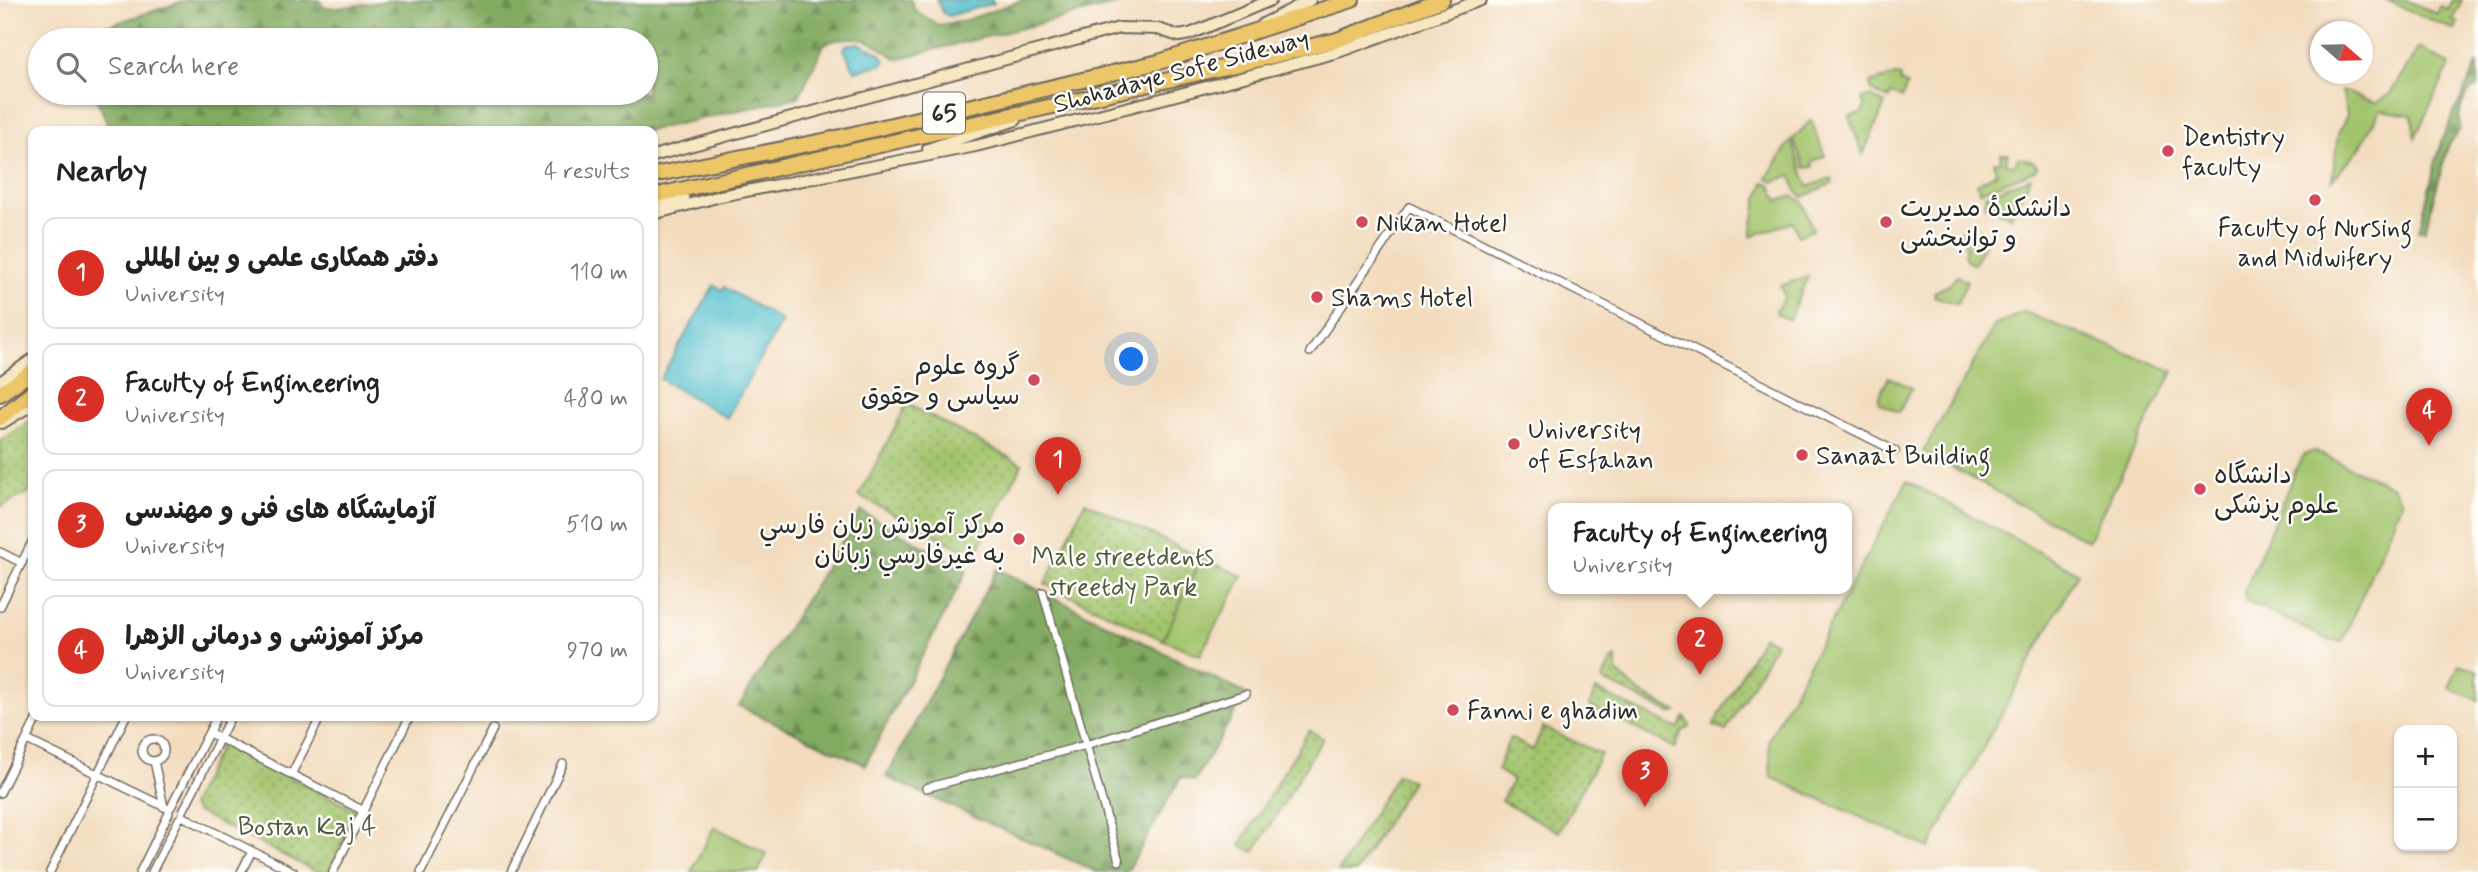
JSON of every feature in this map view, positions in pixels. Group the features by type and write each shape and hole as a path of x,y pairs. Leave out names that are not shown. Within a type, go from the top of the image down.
{"highway":[{"name":"65","path":"658,174 1010,98 1159,62 1232,41 1352,0"},
{"name":"65","path":"658,195 1337,40 1441,0"},
{"path":"0,394 28,374"},
{"path":"0,418 28,396"}],"main road":[{"name":"Shohadaye Sofe Sideway","path":"658,155 1119,28 1158,29 1171,35 1190,34 1271,0"},
{"path":"1232,41 1310,0"},
{"name":"Shohadaye Sofe Sideway","path":"886,163 976,146 1338,52 1481,0"},
{"path":"658,213 886,163 1091,98"},
{"path":"658,204 871,166"},
{"path":"0,382 28,362"},
{"path":"0,425 28,407"}],"street":[{"path":"1310,352 1409,207 1895,451"},
{"path":"0,607 28,550"},
{"path":"0,552 22,563"},
{"path":"1043,592 1119,861"},
{"path":"926,788 1086,745 1246,694"},
{"path":"0,793 36,721"},
{"path":"50,872 124,721"},
{"path":"140,872 168,809 215,721"},
{"path":"152,872 228,721"},
{"path":"291,775 318,721"},
{"path":"333,872 408,721"},
{"path":"421,872 493,729"},
{"path":"209,733 364,811"},
{"path":"27,740 168,809 178,806 181,815 294,872"},
{"path":"154,761 172,819 181,815"},
{"path":"511,872 563,764"},
{"path":"241,872 252,850"}],"green space":[{"path":"187,0 320,0 323,7 338,8 392,0 911,0 915,10 938,25 964,21 1022,0 1134,0 897,59 871,42 854,38 836,40 824,44 799,97 658,128 658,126 109,126 99,105 658,105 658,28 101,28"},
{"path":"2385,0 2406,0 2437,14 2440,7 2448,10 2453,0 2462,0 2452,20 2458,23 2455,30"},
{"path":"2419,47 2450,65 2415,137 2412,115 2380,110 2359,149 2332,180 2338,134 2347,115 2342,90 2376,103 2390,94"},
{"path":"2478,62 2478,86 2464,99 2460,129 2448,146 2425,230 2419,230 2441,141"},
{"path":"1901,76 1900,82 1907,85 1902,98 1891,94 1889,99 1871,90 1870,83"},
{"path":"1871,96 1885,104 1863,154 1849,117 1862,113 1865,106 1862,99"},
{"path":"1811,120 1825,156 1812,162 1813,167 1805,168 1793,139"},
{"path":"1791,140 1808,187 1831,178 1833,183 1803,197 1796,191 1791,175 1773,182 1767,178"},
{"path":"2000,154 2008,154 2006,163 2013,166 2018,158 2034,162 2038,167 1979,192 1977,184 1996,173 1994,162 2001,162"},
{"path":"2031,177 2010,217 1985,205 1985,195"},
{"path":"1764,182 1771,185 1778,201 1793,196 1802,201 1813,230 1798,236 1793,222 1751,236 1757,202"},
{"path":"1964,229 1986,240 1974,264 1968,262 1964,255 1966,247 1961,233"},
{"path":"1808,276 1789,320 1777,314 1776,310 1785,297 1780,286"},
{"path":"1957,276 1967,281 1957,304 1934,296 1935,291 1949,285"},
{"path":"2024,312 2173,371 2088,541 1923,452 1995,325"},
{"path":"1889,377 1912,388 1899,412 1879,403 1879,396"},
{"path":"907,404 1022,464 975,556 859,496"},
{"path":"28,422 28,493 0,507 0,441"},
{"path":"2314,451 2393,487 2402,502 2342,642 2331,641 2245,600 2244,593 2299,462 2305,454"},
{"path":"1907,481 2078,573 1929,848 1771,777 1769,739 1847,594 1852,594 1852,584"},
{"name":"Male streetdents streetdy Park","path":"1085,502 1201,558 1163,640 1045,584"},
{"path":"861,511 967,571 865,765 739,706"},
{"path":"1201,558 1243,576 1200,655 1163,640"},
{"path":"997,569 1246,694 1194,781 1181,777 1127,872 1097,872 886,777"},
{"path":"1763,636 1776,643 1726,731 1713,726"},
{"path":"1616,658 1617,672 1640,693 1677,712 1672,714 1602,680 1611,661"},
{"path":"2459,664 2478,671 2478,700 2449,688"},
{"path":"1596,690 1678,729 1685,717 1690,726 1682,732 1675,748 1589,706"},
{"path":"1543,727 1601,754 1559,832 1501,801 1513,780 1497,770 1510,738 1533,750"},
{"path":"1309,730 1323,738 1254,852 1240,845"},
{"name":"Bostan Kaj 4","path":"221,744 355,809 356,814 328,872 317,872 195,811 191,805"},
{"path":"1397,774 1412,781 1356,872 1338,872"},
{"path":"714,827 767,854 758,872 691,872"}],"water":[{"path":"937,0 991,0 994,3 949,16 943,13"},
{"path":"858,43 880,53 885,60 882,64 855,71 844,49 846,45"},
{"path":"714,285 723,290 724,287 782,321 727,418 660,379"}],"place":[{"name":"Dentistry faculty","path":"2168,151"},
{"name":"Faculty of Nursing and Midwifery","path":"2315,200"},
{"name":"Nikan Hotel","path":"1362,222"},
{"name":"دانشکدهٔ مدیریت و توانبخشی","path":"1886,222"},
{"name":"Shams Hotel","path":"1317,297"},
{"name":"گروه علوم سیاسی و حقوق","path":"1034,380"},
{"name":"University of Esfahan","path":"1514,444"},
{"name":"مرکز آموزشی و درمانی الزهرا","path":"2429,446"},
{"name":"Sanaat Building","path":"1802,455"},
{"name":"دانشگاه علوم پزشکی","path":"2200,489"},
{"name":"دفتر همکاری علمی و بین المللی","path":"1058,495"},
{"name":"مرکز آموزش زبان فارسي به غيرفارسي زبانان","path":"1019,539"},
{"name":"Faculty of Engineering","path":"1700,675"},
{"name":"Fanni e ghadim","path":"1453,710"},
{"name":"آزمایشگاه های فنی و مهندسی","path":"1645,807"}]}
